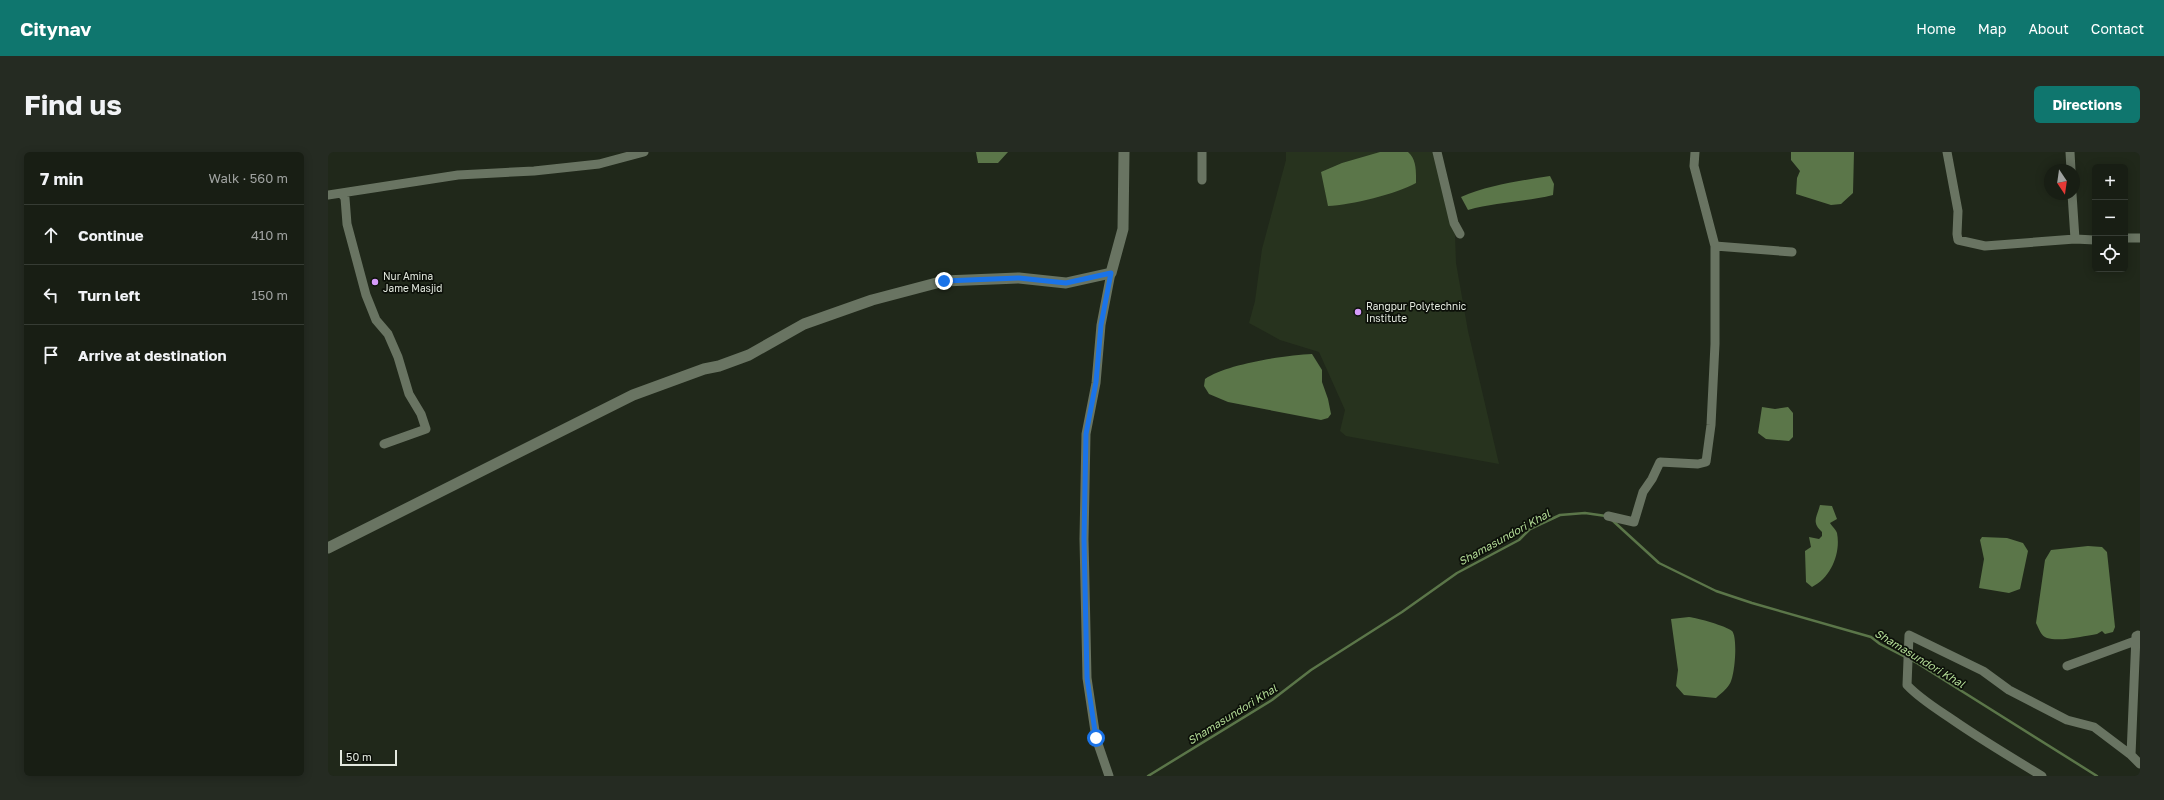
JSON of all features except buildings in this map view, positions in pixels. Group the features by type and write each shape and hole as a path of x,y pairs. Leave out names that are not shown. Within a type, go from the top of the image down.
{"main road":[{"path":"328,548 633,395 750,355 804,324 872,300 944,281 1019,278 1066,283 1111,273 1123,229 1124,152"}],"street":[{"path":"328,195 458,176 534,171 599,164 644,152"},
{"path":"1202,152 1202,180"},
{"path":"1437,152 1454,223 1460,234"},
{"path":"1608,516 1634,522 1643,492 1652,479 1660,462 1698,464 1706,462 1711,425 1715,351 1715,246 1694,166 1695,152"},
{"path":"1947,152 1958,211 1958,240 1985,246 2075,239 2092,240"},
{"path":"2070,152 2071,164"},
{"path":"342,194 345,198 347,224 366,295 376,320 388,334 398,357 409,394 421,414 426,429 384,444"},
{"path":"2072,200 2075,239"},
{"path":"2128,238 2140,238"},
{"path":"1715,246 1792,252"},
{"path":"1109,776 1096,738 1087,678 1084,539 1086,434 1096,382 1101,325 1111,273"},
{"path":"2042,776 1988,744 1917,696 1907,685 1909,635 1983,671 2009,690 2067,720 2094,727 2131,755 2140,764"},
{"path":"2067,666 2135,641 2138,635"},
{"path":"2131,755 2138,635"}],"shaded area":[{"path":"976,152 1008,152 998,163 978,163"},
{"name":"Rangpur Polytechnic Institute","path":"1286,152 1434,152 1455,234 1456,263 1468,331 1499,464 1346,436 1340,431 1345,410 1319,352 1280,340 1249,323 1255,301 1262,249 1286,160"},
{"path":"1380,152 1408,152 1414,162 1416,170 1416,183 1374,198 1349,204 1328,206 1321,172 1342,163"},
{"path":"1791,152 1854,152 1853,193 1841,204 1831,205 1796,194 1797,178 1800,171 1791,160"},
{"path":"1550,176 1554,184 1553,195 1489,205 1468,210 1461,197 1493,186"},
{"path":"1312,354 1322,370 1322,382 1331,414 1328,418 1321,420 1228,402 1209,394 1204,386 1205,379 1227,369 1272,358"},
{"path":"1762,407 1775,409 1788,407 1793,413 1793,437 1789,441 1766,439 1758,433"},
{"path":"1820,505 1832,506 1837,519 1830,523 1837,533 1838,541 1836,557 1833,564 1824,578 1812,587 1806,582 1805,551 1811,547 1809,537 1819,539 1822,536 1822,532 1816,522 1816,516"},
{"path":"1982,537 2007,538 2023,543 2028,551 2020,589 2009,593 1979,588 1984,559 1980,540"},
{"path":"2088,546 2102,547 2107,552 2115,627 2113,632 2105,634 2102,631 2097,634 2065,639 2047,638 2042,634 2036,623 2045,560 2051,550"},
{"path":"1689,617 1724,627 1732,631 1734,635 1735,658 1733,675 1729,685 1716,698 1684,695 1676,686 1678,670 1671,619"}],"waterway":[{"name":"Shamasundori Khal","path":"1148,776 1272,700 1311,670 1402,612 1457,573 1519,540 1530,529 1560,515 1585,513 1606,516"},
{"name":"Shamasundori Khal","path":"1612,520 1659,563 1716,591 1752,603 1871,637 1880,644 1917,663 2097,776"}],"place":[{"name":"Nur Amina Jame Masjid","path":"375,282"},
{"name":"Rangpur Polytechnic Institute","path":"1358,312"}],"route":[{"path":"944,281 1019,278 1066,283 1111,273 1101,325 1096,382 1086,434 1084,539 1087,678 1096,738"}]}
